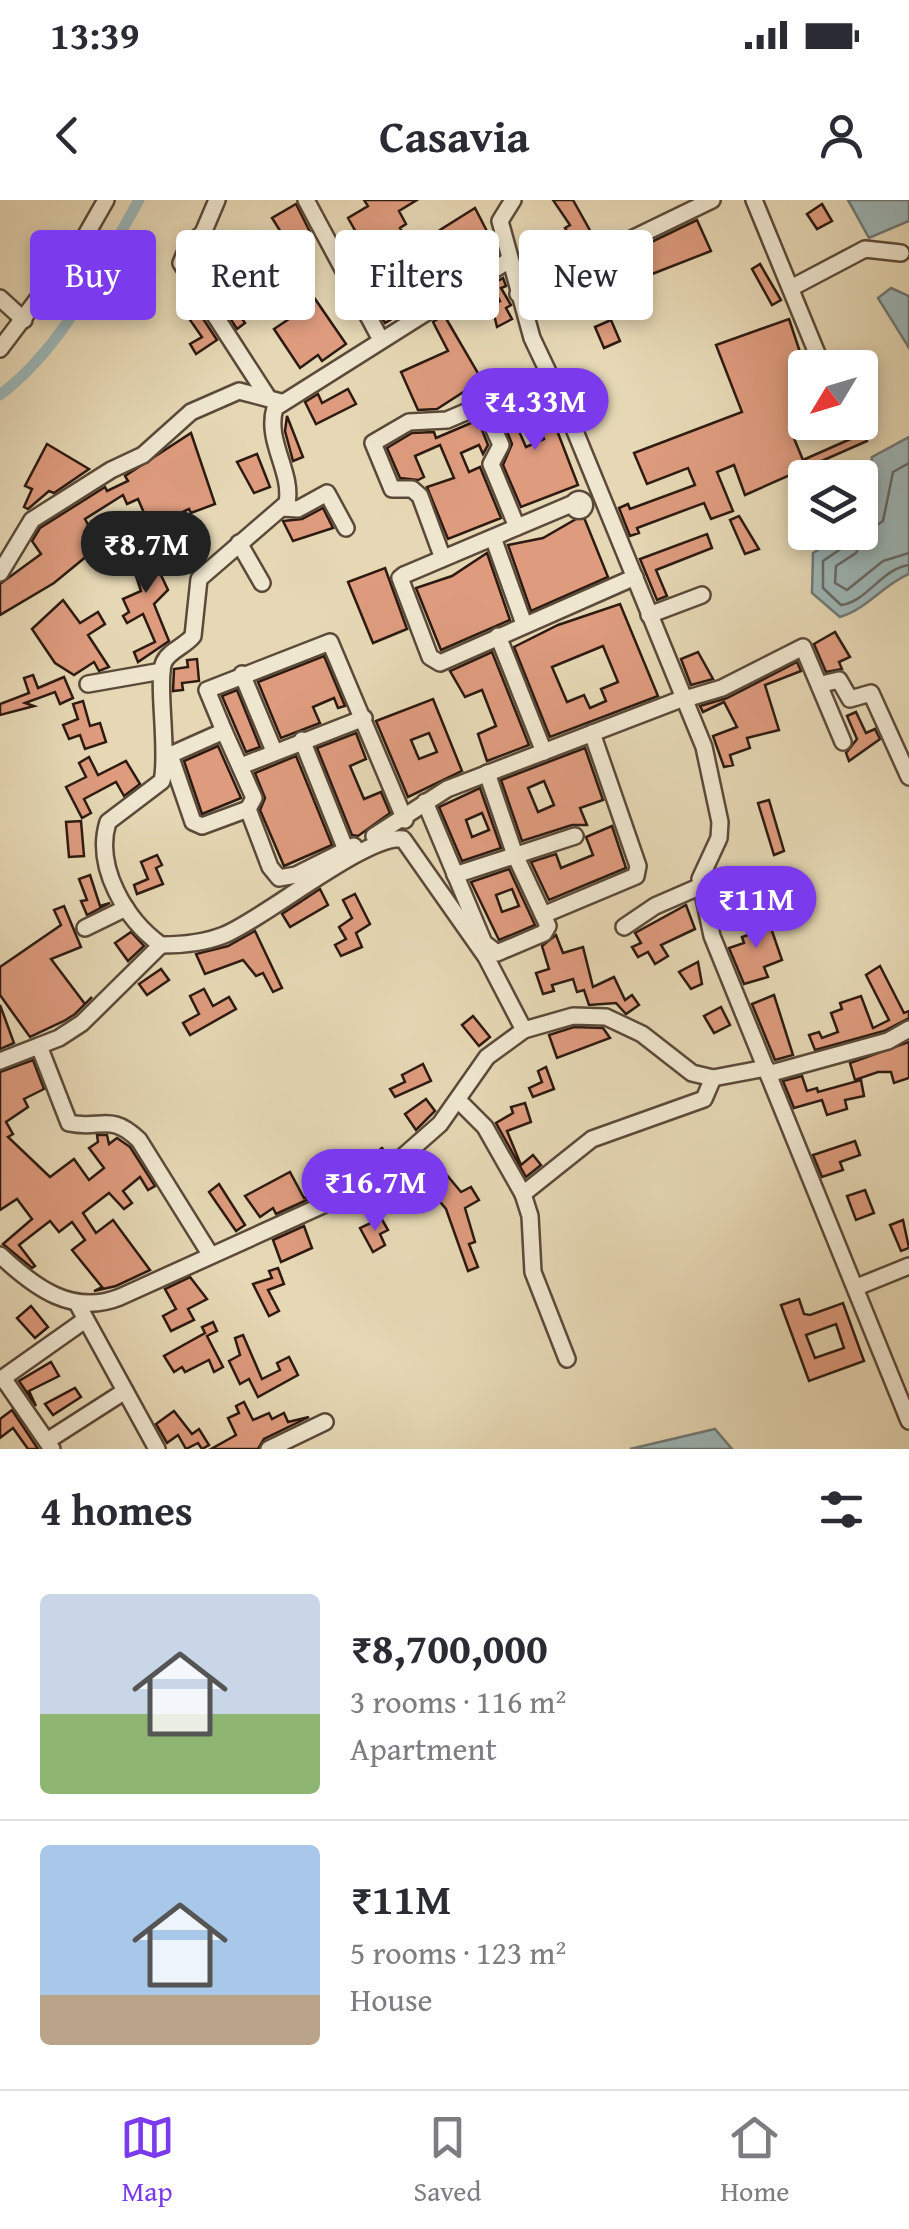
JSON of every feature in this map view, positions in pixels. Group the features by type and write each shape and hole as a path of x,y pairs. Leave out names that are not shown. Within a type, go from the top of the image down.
{"street":[{"path":"0,349 106,200"},
{"path":"204,230 218,200"},
{"path":"306,200 381,340"},
{"path":"513,200 500,222 518,294 548,377 704,748 720,822 700,886 712,936 909,1421"},
{"path":"518,294 710,200"},
{"path":"754,200 816,350"},
{"path":"791,288 865,249 901,254"},
{"path":"0,573 32,520 111,470 143,455 190,412 239,391 274,399 381,340 508,261"},
{"path":"0,298 24,320"},
{"path":"161,946 145,934 126,908 102,850 104,834 120,810 162,781 164,660 193,636 199,579 282,508 288,492 272,416 274,399 220,320"},
{"path":"442,556 420,496 412,489 392,489 372,443 409,422 448,420 548,377"},
{"path":"483,405 500,446 491,464 517,527"},
{"path":"282,508 298,510 326,493 346,528"},
{"path":"600,497 442,556 400,578 432,661 450,660 635,578"},
{"path":"404,575 414,575 495,544 579,505"},
{"path":"239,544 262,583"},
{"path":"495,544 524,624"},
{"path":"649,615 702,595"},
{"path":"498,636 544,752"},
{"path":"224,731 173,752 170,763 196,825 248,809 254,798 207,690 330,642 405,820"},
{"path":"248,809 270,868 280,878 296,875 405,820 425,802 487,773 722,688 801,647 822,684 844,742"},
{"path":"88,684 162,671"},
{"path":"242,674 274,751"},
{"path":"822,684 839,680 850,699 872,694 909,776"},
{"path":"241,766 364,718"},
{"path":"543,916 636,876 638,866 592,733"},
{"path":"302,740 346,850"},
{"path":"425,802 492,952 544,933 548,926 515,855 487,773"},
{"path":"455,876 575,836"},
{"path":"0,1060 39,1046 82,1023 161,946 221,937 342,864 398,837 408,842 446,896 524,1030"},
{"path":"624,927 655,906 700,886"},
{"path":"85,928 126,908"},
{"path":"125,1392 49,1445 1,1379 81,1312 374,1182 440,1124 487,1058 524,1030 573,1016 606,1016 642,1034 678,1066 713,1078 767,1071 888,1041 909,1029"},
{"path":"39,1046 69,1122 113,1121 140,1140 210,1254"},
{"path":"523,1194 592,1140 704,1100 713,1078"},
{"path":"459,1101 485,1127 523,1194 530,1216 533,1272 567,1359"},
{"path":"0,1255 81,1312 157,1449"},
{"path":"857,1287 909,1266"},
{"path":"269,1449 326,1422"}],"water":[{"path":"848,200 909,200 909,221 869,238"},
{"path":"891,288 909,296 909,348 878,298"},
{"path":"909,437 909,574 840,617 812,593 813,553 878,550 878,460 872,457"},
{"path":"715,1429 732,1449 630,1449"}],"building":[{"path":"364,200 417,200 399,211 406,224 401,230 355,230 348,218 368,206"},
{"path":"553,200 573,200 590,230 566,230 570,225"},
{"path":"296,204 309,230 280,230 272,218"},
{"path":"822,204 832,221 817,229 807,214"},
{"path":"475,208 486,230 440,230"},
{"path":"697,220 711,251 653,274 653,241"},
{"path":"760,264 781,300 772,305 752,269"},
{"path":"503,278 506,286 501,288 511,305 506,308 512,319 497,327 495,320 499,320 499,280"},
{"path":"315,299 346,344 322,361 318,355 300,368 274,329 288,320 315,320"},
{"path":"789,319 799,350 788,350 788,440 795,440 803,460 788,460 788,476 745,495 734,465 717,472 733,511 711,519 704,503 637,528 639,533 630,536 619,508 628,504 630,509 695,485 688,468 647,484 634,453 742,412 716,345"},
{"path":"190,320 204,320 217,340 196,354 190,344 202,337"},
{"path":"231,320 243,320 245,323 237,329"},
{"path":"447,320 482,380 437,409 418,410 401,372 448,351 433,322"},
{"path":"611,320 620,341 604,348 595,327"},
{"path":"348,389 356,404 316,424 305,402 318,394 322,403"},
{"path":"543,394 578,485 521,507 503,465 512,444 499,412","holes":["537,422 544,439 526,447 518,429"]},
{"path":"287,416 303,457 293,461 285,431"},
{"path":"478,420 488,445 483,454 479,445 461,453 469,472 480,467 501,518 448,539 427,487 454,478 440,445 415,456 424,477 418,480 400,478 387,448 412,433 434,432 436,438"},
{"path":"191,433 215,504 191,513 189,509 150,527 138,499 127,504 123,495 85,519 103,552 96,556 93,551 54,583 0,615 0,584 41,554 32,541 40,528 105,487 107,491 128,481 125,476"},
{"path":"848,440 867,441 824,460 803,460"},
{"path":"47,444 89,469 54,493 49,491 28,509 24,507 32,489 25,486"},
{"path":"257,454 270,487 254,493 237,462"},
{"path":"323,508 333,528 293,541 283,521 302,519"},
{"path":"583,515 608,577 531,611 508,545 543,538"},
{"path":"739,516 759,549 745,554 730,520"},
{"path":"707,534 712,548 656,570 667,596 657,600 640,559"},
{"path":"144,539 168,590 154,604 169,641 138,662 134,652 155,642 143,614 127,623 123,616 129,612 123,599 141,591 126,546"},
{"path":"487,553 510,620 441,650 416,588 452,576"},
{"path":"385,568 407,629 373,643 348,582"},
{"path":"63,600 80,623 98,612 105,624 88,635 109,667 99,671 94,662 74,675 55,663 32,629"},
{"path":"620,604 658,696 550,737 514,647 558,625","holes":["603,646 618,682 601,689 606,701 590,708 584,695 567,702 552,667"]},
{"path":"835,632 850,657 839,662 842,669 826,672 814,644"},
{"path":"492,652 529,745 487,761 478,734 496,726 482,690 465,697 450,671"},
{"path":"698,652 713,679 691,685 681,659"},
{"path":"324,656 345,706 338,708 334,698 313,707 320,723 281,738 258,682"},
{"path":"197,659 199,681 182,683 183,690 173,691 174,669 188,667 187,660"},
{"path":"797,662 801,671 765,685 779,730 747,738 750,748 730,755 733,765 724,767 713,736 737,727 724,702 703,712 700,706 727,698"},
{"path":"33,675 38,688 64,677 73,698 60,704 55,692 25,703 34,706 0,715 0,704 29,693 24,678"},
{"path":"237,690 260,747 246,752 222,696"},
{"path":"433,699 462,771 408,797 376,721","holes":["429,733 437,752 419,759 411,740"]},
{"path":"83,701 90,726 100,723 106,742 85,749 80,735 69,739 63,725 78,719 73,704"},
{"path":"856,712 866,733 875,729 880,739 849,761 846,753 857,739 847,716"},
{"path":"356,733 366,759 350,766 364,799 381,792 390,813 358,836 352,835 317,748"},
{"path":"218,746 241,798 202,814 184,761"},
{"path":"585,748 603,800 580,808 587,825 572,825 522,841 501,780","holes":["544,781 554,805 538,812 528,788"]},
{"path":"296,756 332,845 284,866 260,810 265,798 255,773"},
{"path":"89,757 98,775 126,761 140,784 124,796 116,782 84,799 91,813 82,818 66,787 86,777 79,763"},
{"path":"480,788 501,848 462,861 439,807","holes":["482,813 489,830 472,837 466,820"]},
{"path":"769,800 784,851 774,855 758,803"},
{"path":"81,821 84,856 69,857 66,822"},
{"path":"612,826 626,868 549,900 531,862 556,854 561,868 593,855 586,837"},
{"path":"157,855 162,865 156,868 163,884 137,894 134,885 148,879 141,862"},
{"path":"509,869 535,925 499,940 471,882","holes":["512,889 519,906 502,912 496,895"]},
{"path":"90,875 100,906 110,903 87,915 81,901 87,900 79,879"},
{"path":"320,889 328,905 290,927 282,914"},
{"path":"355,894 370,924 356,933 362,947 341,956 335,945 346,939 339,927 352,918 343,900"},
{"path":"686,905 695,929 661,945 668,956 655,964 648,952 638,957 632,947 641,943 635,933"},
{"path":"64,906 81,947 51,959 85,1004 64,1021 30,1037 0,995 0,967 61,925 54,910"},
{"path":"758,912 765,930 771,928 782,960 764,967 768,977 744,984 729,948 744,943 742,937 751,934 744,917"},
{"path":"255,931 282,988 273,992 263,973 256,976 243,960 205,974 196,954 228,946"},
{"path":"131,932 144,946 128,961 115,943"},
{"path":"556,935 563,953 583,947 593,987 614,977 625,1000 632,995 639,1005 626,1014 616,1003 589,1005 584,990 577,992 573,979 552,985 554,991 543,994 536,973 549,969 542,946"},
{"path":"698,962 702,984 691,989 679,972"},
{"path":"880,966 904,1013 909,1011 909,1018 884,1031 815,1050 809,1035 819,1032 822,1038 838,1032 831,1013 842,1009 840,1003 861,996 873,1028 889,1020 866,975"},
{"path":"161,969 169,980 147,995 139,984"},
{"path":"204,989 213,1006 229,997 236,1009 190,1035 183,1023 199,1014 190,996"},
{"path":"774,995 793,1055 775,1060 752,1004"},
{"path":"0,1005 14,1043 0,1049"},
{"path":"721,1007 730,1025 714,1033 704,1016"},
{"path":"473,1016 490,1037 479,1046 462,1025"},
{"path":"574,1027 603,1028 610,1038 557,1058 549,1035"},
{"path":"909,1042 909,1078 894,1083 891,1072 878,1072 855,1080 850,1063"},
{"path":"33,1060 44,1089 24,1099 28,1107 6,1122 13,1134 8,1137 50,1177 74,1159 89,1180 104,1168 89,1148 98,1142 97,1135 107,1135 109,1144 117,1138 130,1147 155,1186 148,1190 140,1177 123,1191 132,1203 124,1209 109,1193 83,1213 96,1233 113,1220 150,1270 116,1286 94,1291 102,1287 72,1250 85,1240 72,1222 59,1232 50,1221 19,1245 35,1266 32,1268 3,1244 32,1219 17,1199 0,1210 0,1072"},
{"path":"423,1064 431,1081 395,1097 390,1089 405,1082 402,1075"},
{"path":"546,1067 554,1089 533,1097 529,1088 542,1082 538,1071"},
{"path":"802,1076 807,1091 817,1088 818,1092 861,1080 864,1096 845,1100 847,1109 827,1115 822,1100 794,1108 783,1081"},
{"path":"426,1099 435,1111 416,1130 405,1114"},
{"path":"525,1103 531,1122 507,1131 521,1165 533,1155 541,1165 526,1177 496,1123 513,1113 511,1107"},
{"path":"855,1141 860,1155 840,1162 843,1170 822,1177 813,1155"},
{"path":"382,1148 387,1155 349,1181 346,1176 352,1172 347,1164 357,1158 361,1164"},
{"path":"441,1168 461,1192 471,1187 479,1200 465,1208 475,1242 469,1244 478,1267 468,1271 446,1209 431,1191 418,1202 411,1193"},
{"path":"290,1172 304,1198 331,1189 276,1214 273,1208 260,1217 245,1196"},
{"path":"219,1184 245,1225 236,1231 209,1192"},
{"path":"865,1190 874,1213 856,1220 847,1196"},
{"path":"381,1218 388,1230 380,1234 385,1245 373,1252 360,1228"},
{"path":"903,1220 909,1248 901,1251 890,1225"},
{"path":"304,1226 312,1248 281,1262 273,1240"},
{"path":"278,1268 284,1284 268,1290 279,1311 269,1316 253,1284 272,1278 269,1271"},
{"path":"190,1277 207,1299 188,1309 194,1320 171,1331 163,1316 176,1309 165,1289"},
{"path":"799,1299 804,1314 810,1315 843,1303 864,1361 809,1381 781,1305","holes":["836,1324 844,1348 815,1358 806,1335"]},
{"path":"31,1306 48,1327 35,1338 17,1318"},
{"path":"213,1322 217,1331 207,1336 223,1367 214,1372 209,1360 185,1372 182,1367 174,1372 164,1356 205,1333 202,1327"},
{"path":"243,1335 262,1379 280,1370 277,1363 289,1357 298,1375 258,1397 249,1379 240,1384 229,1361 240,1355 235,1338"},
{"path":"51,1362 59,1376 29,1391 36,1406 19,1381"},
{"path":"75,1388 81,1397 53,1415 45,1404"},
{"path":"244,1402 253,1420 269,1413 272,1419 284,1413 288,1422 309,1417 264,1439 258,1449 211,1449 236,1435 228,1418 239,1413 236,1406"},
{"path":"12,1410 38,1449 28,1449 13,1428 0,1438 0,1419"},
{"path":"174,1411 192,1434 199,1429 209,1445 202,1449 198,1443 186,1449 178,1435 167,1443 156,1424"}],"waterway":[{"path":"0,395 62,330 139,200"}]}
